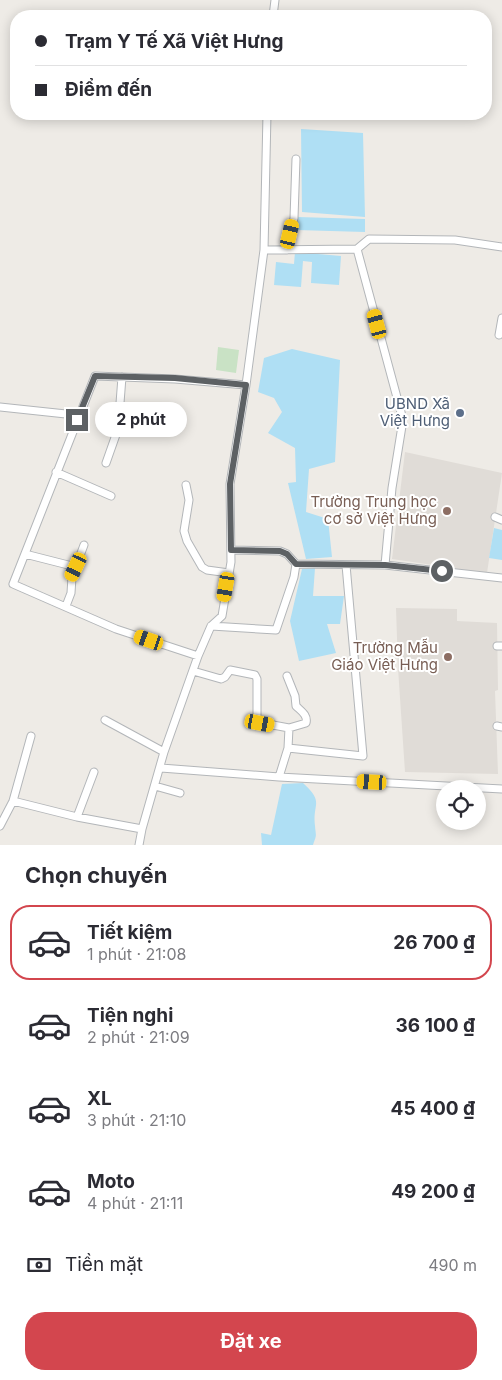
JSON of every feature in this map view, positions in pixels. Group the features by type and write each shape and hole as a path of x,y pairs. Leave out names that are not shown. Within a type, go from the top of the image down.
{"street":[{"path":"139,845 164,752 198,656 211,626 222,616 231,550 230,484 246,385 264,250 267,120"},
{"path":"287,250 294,218 296,160"},
{"path":"264,250 357,249 369,239 454,240 502,247"},
{"path":"357,249 402,416 392,488 385,565"},
{"path":"499,335 502,318"},
{"path":"198,656 116,629 13,584 95,376 175,378 246,385"},
{"path":"106,463 118,429 122,377"},
{"path":"0,407 66,414 77,420"},
{"path":"56,472 112,496"},
{"path":"186,486 189,500 184,532 187,541 202,567 207,570 229,573"},
{"path":"66,606 71,593 72,577 84,545"},
{"path":"231,550 280,551 287,554 296,564 385,565 502,578"},
{"path":"25,554 76,567"},
{"path":"211,626 276,630 294,577 296,564"},
{"path":"288,748 363,756 346,565"},
{"path":"193,671 221,679 230,670 256,676 257,722 289,728 306,723 307,719 296,706 295,696 287,676"},
{"path":"104,720 164,752"},
{"path":"279,777 288,748 289,728"},
{"path":"0,826 13,801 31,736"},
{"path":"161,768 279,777 502,789"},
{"path":"77,818 94,772"},
{"path":"155,786 180,793"},
{"path":"13,801 77,818 142,829"}],"shaded area":[{"name":"Trường Trung học cơ sở Việt Hưng","path":"405,452 502,473 487,573 392,559"},
{"path":"396,608 457,609 457,621 497,623 498,690 495,691 498,774 405,772"}],"green space":[{"path":"218,347 239,350 236,373 216,370"}],"water":[{"path":"301,129 363,133 365,217 302,212"},
{"path":"298,217 365,219 365,232 296,230"},
{"path":"295,252 341,256 339,285 311,283 312,262 303,261 301,287 274,285 276,262 294,264"},
{"path":"292,349 340,360 335,462 309,469 306,512 328,519 332,557 306,559 288,483 296,482 295,448 268,433 282,412 274,398 258,392 264,358"},
{"path":"494,528 502,530 502,560 489,558"},
{"path":"315,568 313,596 344,596 340,624 327,624 336,653 299,661 290,621 302,569"},
{"path":"303,783 316,799 316,836 313,845 262,845 261,833 271,835 282,784"}],"place":[{"name":"UBND Xã Việt Hưng","path":"460,413"},
{"name":"Trường Trung học cơ sở Việt Hưng","path":"447,511"},
{"name":"Trường Mẫu Giáo Việt Hưng","path":"448,657"}],"route":[{"path":"77,420 95,376 175,378 246,385 230,484 231,550 280,551 287,554 296,564 385,565 442,571"}]}
